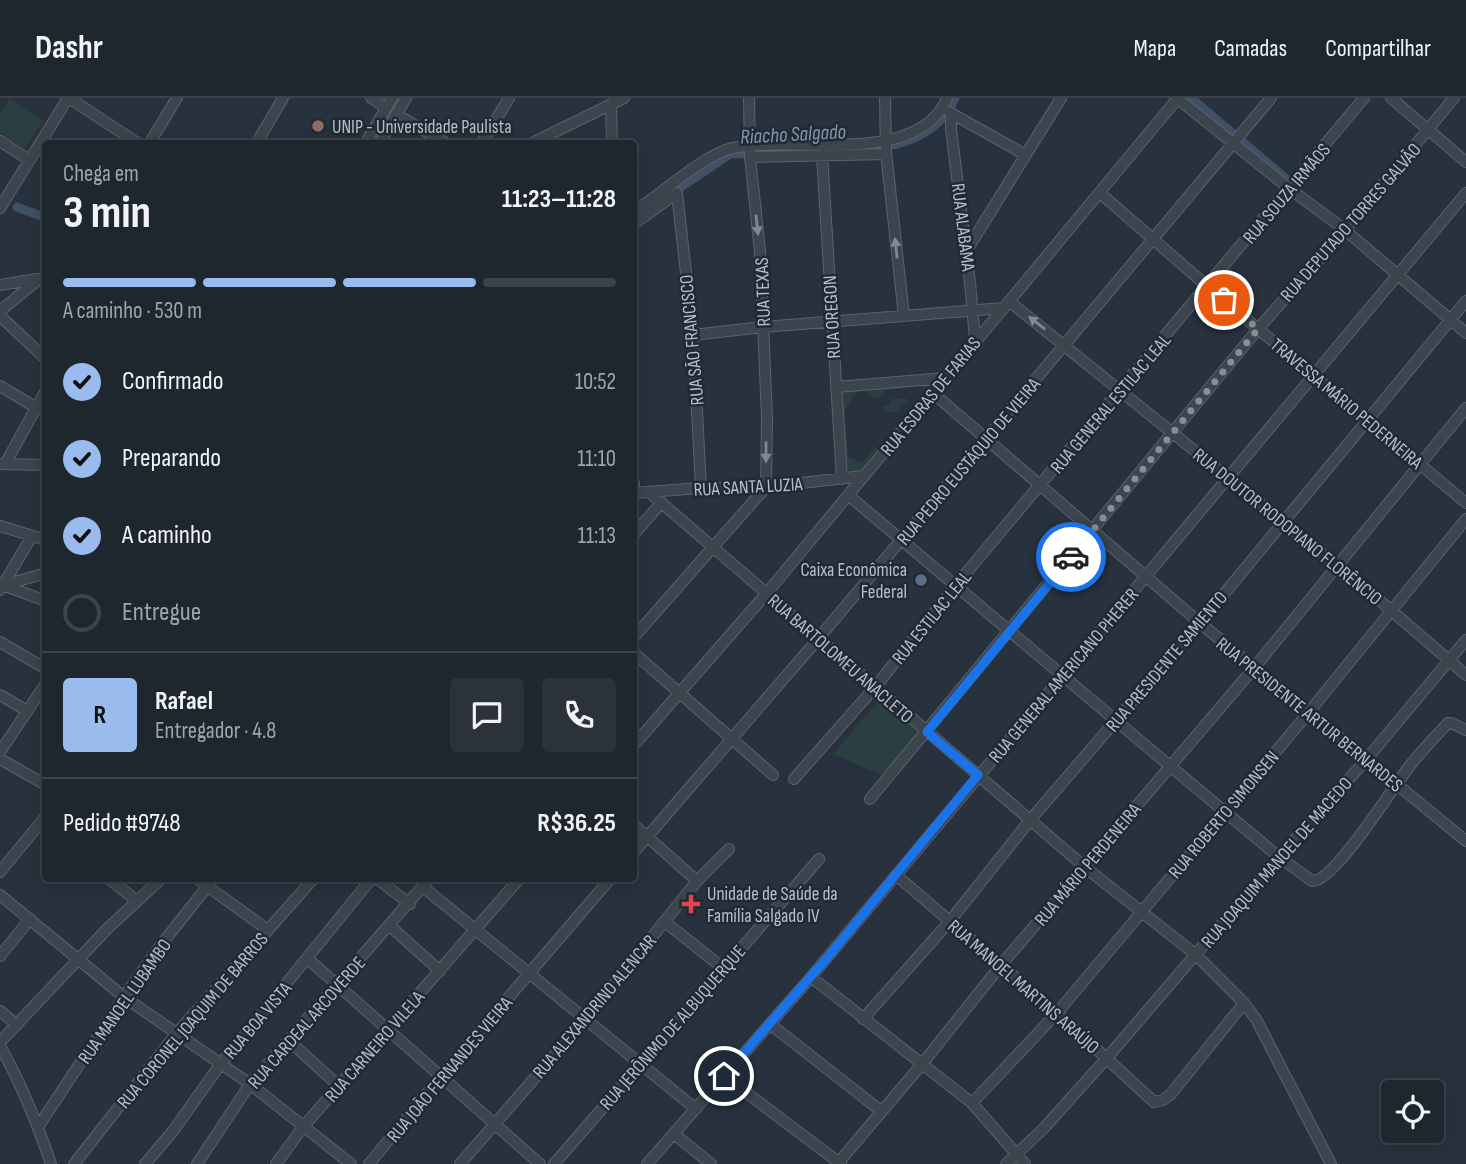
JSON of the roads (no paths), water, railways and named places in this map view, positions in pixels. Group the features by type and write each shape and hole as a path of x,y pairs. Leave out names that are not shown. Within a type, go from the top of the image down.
{"street":[{"path":"0,208 68,98 133,140"},
{"path":"151,140 177,98"},
{"path":"258,140 283,98"},
{"path":"371,98 386,108"},
{"path":"367,140 392,98"},
{"path":"381,140 406,98"},
{"path":"483,140 509,98"},
{"path":"538,140 613,101 624,98"},
{"name":"RUA TEXAS","path":"749,98 750,153 760,251 767,418 766,487"},
{"path":"885,98 886,148 904,316"},
{"path":"637,209 725,150 822,155 886,148 926,127 940,113 947,98"},
{"path":"967,250 1061,98"},
{"path":"1177,98 1238,140 1290,189 1345,230 1466,333"},
{"name":"RUA ESDRAS DE FARIAS","path":"637,742 766,594 1177,98"},
{"name":"RUA PEDRO EUSTÁQUIO DE VIEIRA","path":"637,848 818,639 1271,98"},
{"name":"RUA SOUZA IRMÃOS","path":"1207,286 1364,98"},
{"path":"1391,98 1466,162"},
{"name":"RUA DEPUTADO TORRES GALVÃO","path":"870,799 1258,329 1345,230 1454,98"},
{"path":"612,140 613,101"},
{"name":"RUA ALABAMA","path":"975,341 950,113 1024,154"},
{"path":"396,114 440,140"},
{"path":"0,141 29,160"},
{"path":"750,153 886,148"},
{"name":"RUA OREGON","path":"822,155 842,480"},
{"name":"RUA SÃO FRANCISCO","path":"637,222 677,193 692,335 701,488"},
{"name":"TRAVESSA MÁRIO PEDERNEIRA","path":"1100,193 1152,240 1466,503"},
{"name":"RUA GENERAL AMERICANO PHERER","path":"647,1164 811,977 1466,193"},
{"path":"0,285 42,278"},
{"path":"42,278 0,313 42,355"},
{"name":"RUA GENERAL ESTILAC LEAL","path":"1040,487 1207,286"},
{"name":"RUA PRESIDENTE SAMIENTO","path":"863,1019 950,921 1031,819 1200,623 1466,301"},
{"path":"692,335 972,311 1007,305"},
{"name":"RUA DOUTOR RODOPIANO FLORÊNCIO","path":"1007,305 1065,344 1391,610 1466,675"},
{"path":"835,387 946,378"},
{"path":"0,386 36,407"},
{"name":"RUA PRESIDENTE ARTUR BERNARDES","path":"933,393 1200,623 1365,761 1466,841"},
{"path":"42,397 3,464 42,465"},
{"name":"RUA MÁRIO PERDENEIRA","path":"840,1163 1001,965 1254,667 1466,408"},
{"name":"RUA SANTA LUZIA","path":"637,493 766,487 863,476"},
{"path":"637,634 766,487"},
{"name":"RUA ESTILAC LEAL","path":"794,779 876,686 956,585 1040,487"},
{"name":"RUA BARTOLOMEU ANACLETO","path":"650,493 1086,868 1195,954 1244,1003 1290,1082 1331,1164"},
{"path":"848,495 1279,857 1312,881 1320,880 1331,870 1373,818 1412,762 1448,723 1466,730"},
{"path":"637,531 661,503"},
{"name":"RUA ROBERTO SIMONSEN","path":"972,1103 1057,1013 1309,712 1466,519"},
{"path":"0,526 42,539"},
{"path":"1,586 32,536"},
{"path":"1,586 42,574"},
{"path":"1,586 42,600"},
{"name":"RUA JOAQUIM MANOEL DE MACEDO","path":"1006,1164 1044,1128 1106,1059 1365,761 1466,640"},
{"path":"0,642 42,667"},
{"path":"637,656 774,775"},
{"path":"0,752 42,689"},
{"path":"0,695 27,711"},
{"path":"0,759 42,783"},
{"path":"0,872 42,824"},
{"path":"637,828 697,881"},
{"name":"RUA ALEXANDRINO ALENCAR","path":"460,1164 586,1019 697,881 729,849"},
{"name":"RUA JERÔNIMO DE ALBUQUERQUE","path":"554,1164 819,859"},
{"name":"RUA MANOEL MARTINS ARAÚJO","path":"896,875 1057,1013 1149,1099 1158,1102 1171,1094 1244,1003"},
{"path":"113,882 137,901"},
{"path":"51,1164 14,1070 0,1044 108,928 158,882"},
{"path":"211,882 268,930"},
{"name":"RUA MANOEL LUBAMBO","path":"38,1127 124,997 211,882"},
{"name":"RUA CORONEL JOAQUIM DE BARROS","path":"74,1164 176,1034 310,882"},
{"name":"RUA BOA VISTA","path":"145,1164 220,1065 371,882"},
{"path":"380,882 410,904"},
{"path":"530,975 608,882"},
{"path":"427,883 475,931 696,1109"},
{"name":"RUA CARDEAL ARCOVERDE","path":"202,1162 250,1084 427,883"},
{"name":"RUA CARNEIRO VILELA","path":"276,1164 303,1127 516,883"},
{"path":"0,895 124,997 250,1084 351,1164"},
{"path":"0,956 30,919"},
{"path":"665,922 723,968"},
{"path":"390,926 440,971"},
{"path":"308,959 540,1164"},
{"name":"RUA JOÃO FERNANDES VIEIRA","path":"369,1164 441,1076 530,975"},
{"path":"811,977 972,1103 1025,1164"},
{"path":"0,1011 17,1025"},
{"path":"770,1024 881,1111"},
{"path":"288,1040 339,1086"},
{"path":"724,1076 840,1163"},
{"path":"674,1134 711,1164"}],"waterway":[{"name":"Riacho Salgado","path":"779,152 878,148 902,142 924,133 942,119 955,98"},
{"name":"Riacho Salgado","path":"1191,98 1292,184"},
{"name":"Riacho Salgado","path":"669,195 730,154 755,153"},
{"name":"Riacho Salgado","path":"17,207 42,216"}],"place":[{"name":"UNIP - Universidade Paulista","path":"318,126"},
{"name":"Caixa Econômica Federal","path":"921,580"},
{"name":"Unidade de Saúde da Família Salgado IV","path":"691,904"}]}
